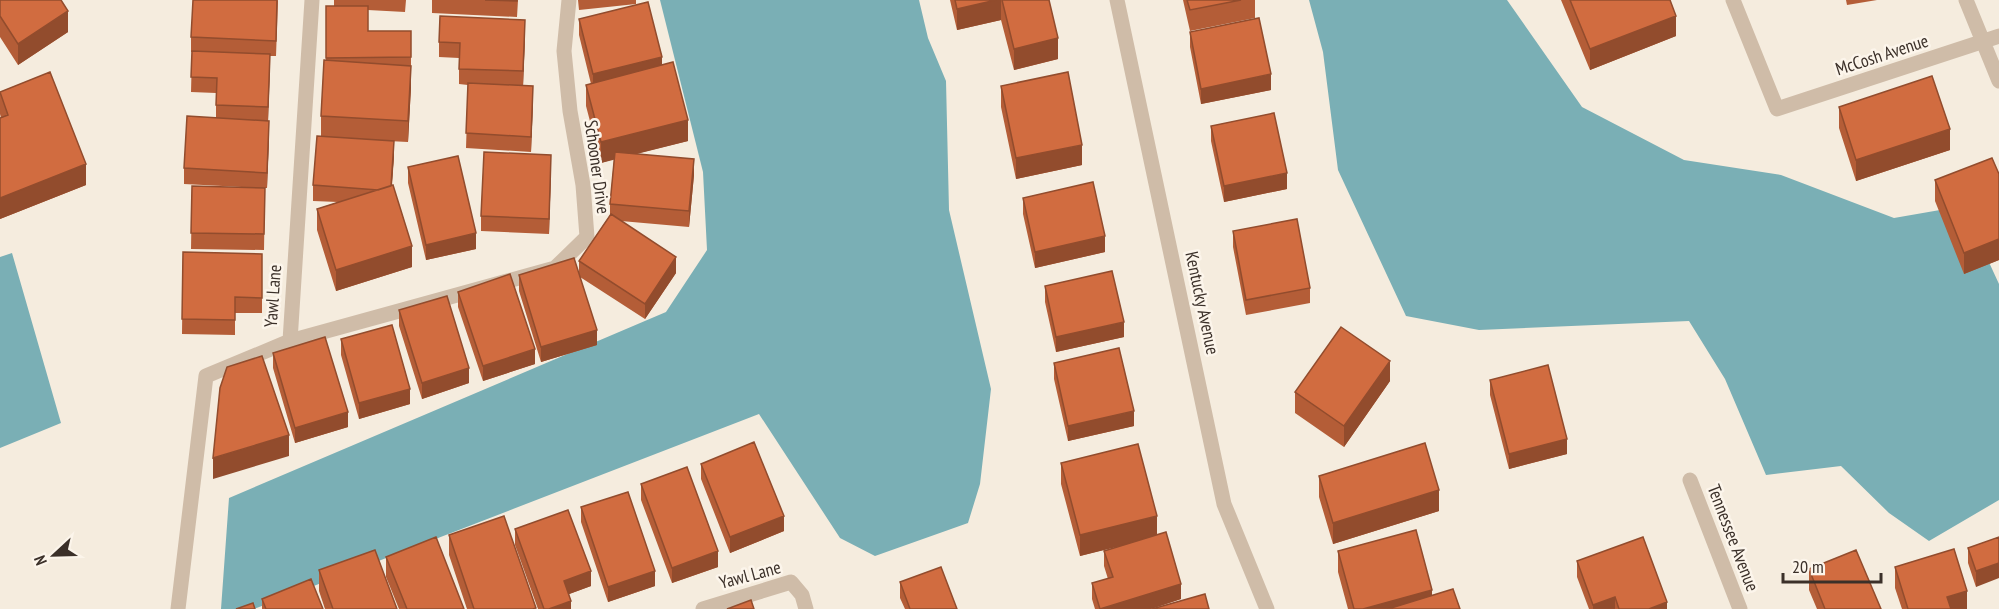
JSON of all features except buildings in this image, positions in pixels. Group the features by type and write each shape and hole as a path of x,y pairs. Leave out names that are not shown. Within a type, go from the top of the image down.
{"street":[{"name":"Yawl Lane","path":"178,609 206,376 290,341 312,0"},
{"name":"Schooner Drive","path":"290,341 555,268 586,237 583,185 570,111 564,51 568,0"},
{"name":"Kentucky Avenue","path":"1117,0 1224,504 1268,609"},
{"name":"McCosh Avenue","path":"1733,0 1777,109 1999,36"},
{"path":"1966,0 1999,81"},
{"name":"Tennessee Avenue","path":"1690,480 1740,609"},
{"name":"Yawl Lane","path":"703,609 791,582 804,602"}],"water":[{"path":"660,0 919,0 928,38 946,81 949,210 991,389 980,484 968,523 875,556 840,538 759,414 254,609 221,609 229,498 666,312 707,250 703,172"},
{"path":"1309,0 1507,0 1582,107 1684,160 1781,175 1894,218 1963,206 1999,284 1999,500 1929,541 1889,513 1841,466 1766,475 1725,379 1689,321 1479,330 1406,316 1338,170 1323,52"},
{"path":"12,253 61,423 0,448 0,257"}]}
